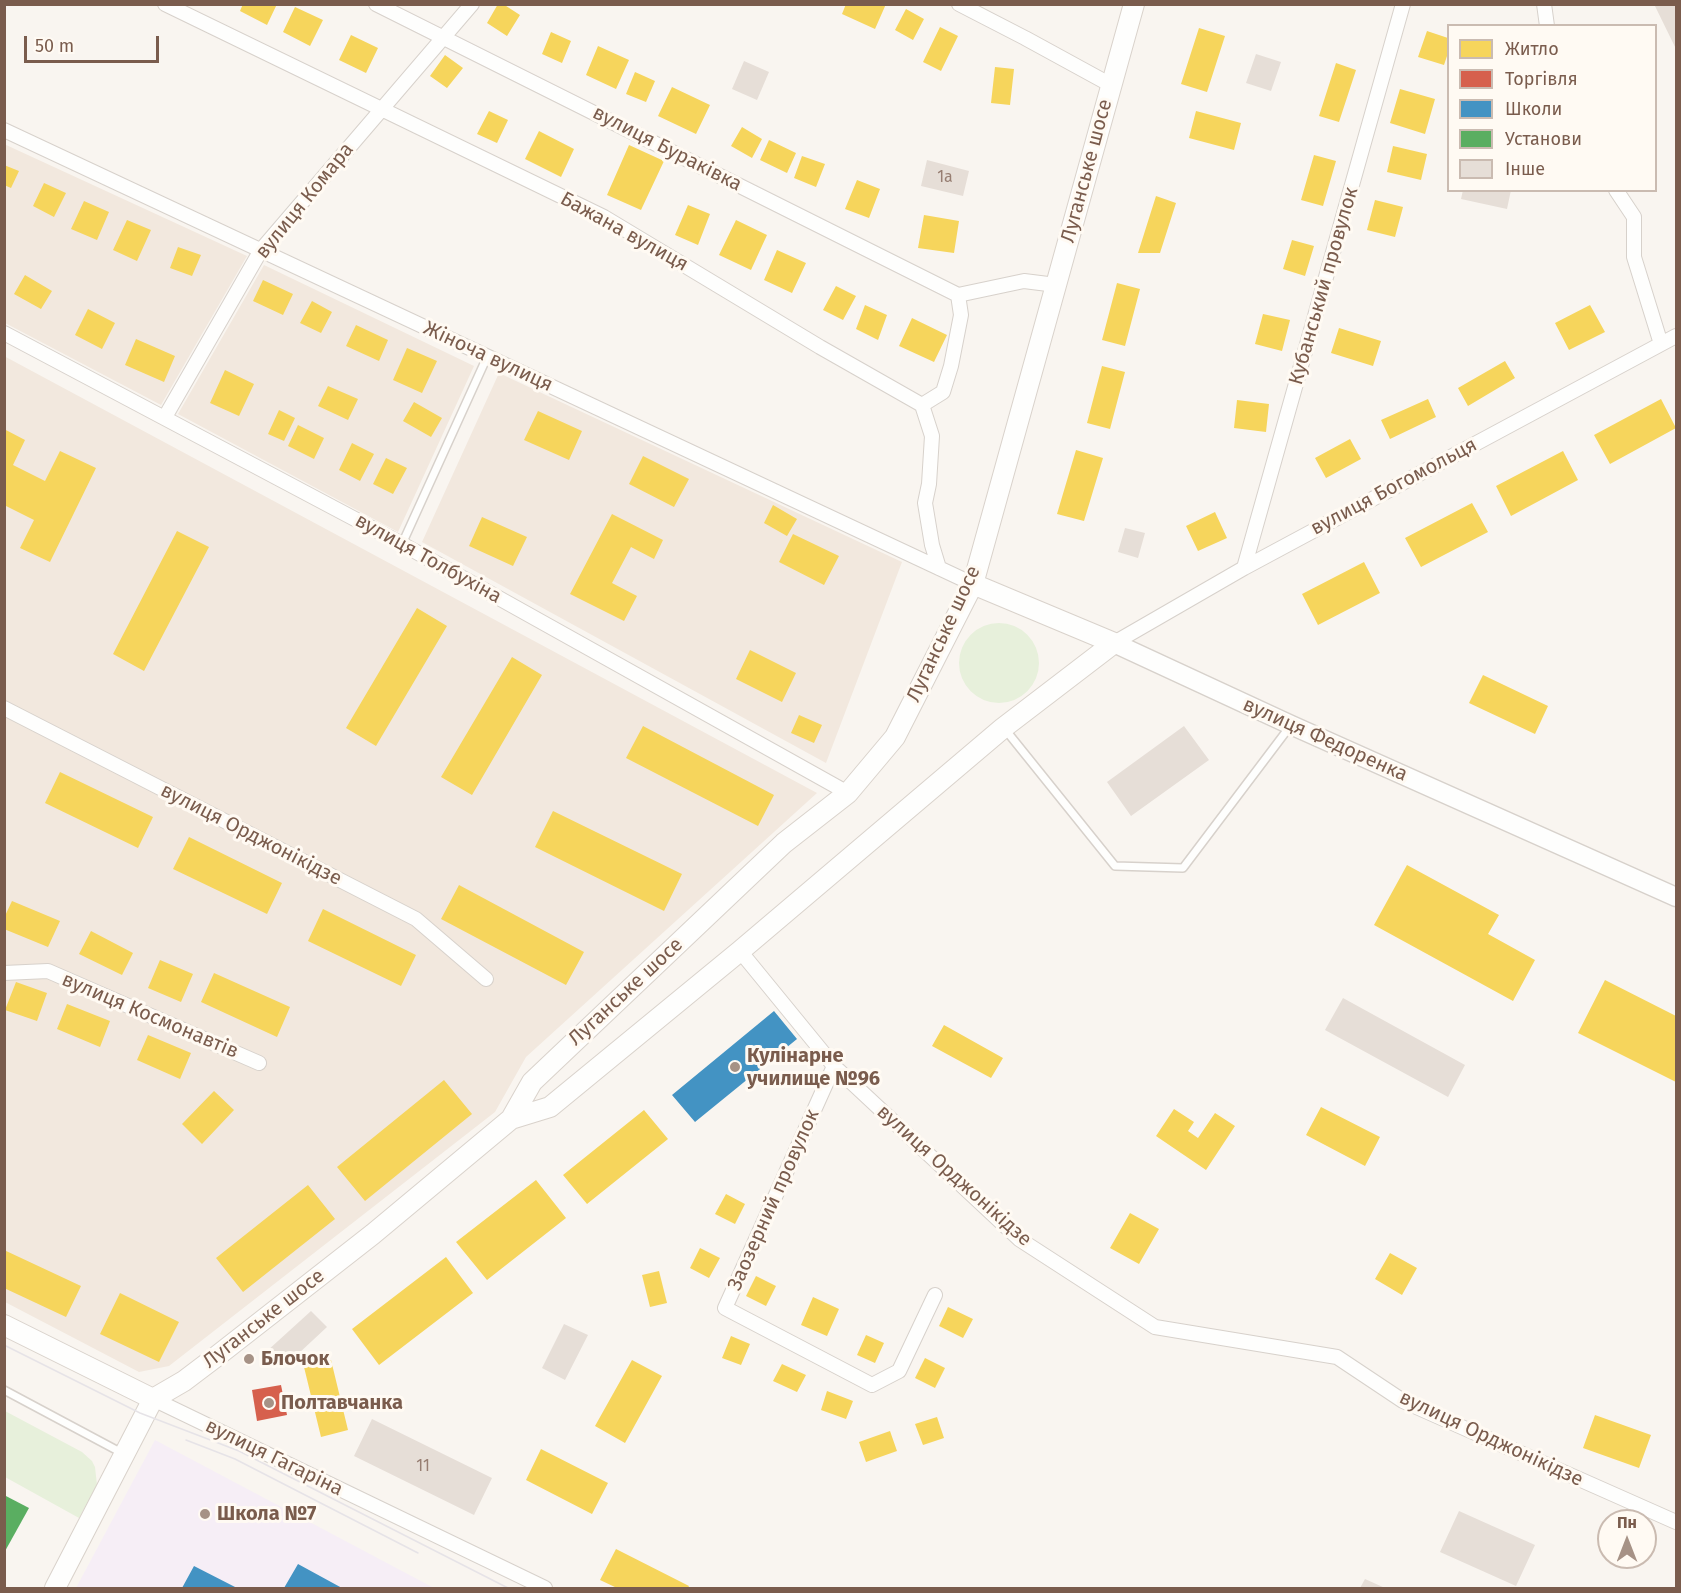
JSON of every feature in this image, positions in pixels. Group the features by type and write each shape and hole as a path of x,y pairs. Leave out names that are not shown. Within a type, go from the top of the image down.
{"main road":[{"name":"Луганське шосе","path":"153,1399 184,1381 217,1356 373,1234 512,1119 532,1082 784,843 848,793 896,737 973,584 1134,4"},
{"name":"вулиця Федоренка","path":"973,584 1114,643"},
{"name":"Луганське шосе","path":"512,1119 550,1107 740,951 1003,728 1114,643"},
{"name":"вулиця Гагаріна","path":"4,1325 153,1399"},
{"path":"55,1588 153,1399"}],"street":[{"name":"Бажана вулиця","path":"165,4 604,217 810,341 922,405"},
{"name":"вулиця Бураківка","path":"376,4 958,295"},
{"name":"вулиця Комара","path":"165,417 261,250 472,4"},
{"path":"959,4 1111,85"},
{"name":"Кубанський провулок","path":"1244,568 1403,4"},
{"path":"1544,4 1547,24"},
{"name":"Жіноча вулиця","path":"4,130 973,584"},
{"path":"1617,192 1634,217 1634,257 1661,344"},
{"path":"939,568 932,545 925,503 929,484 932,436 922,405 943,392 946,384 961,315 958,295 1024,281 1056,285"},
{"name":"вулиця Толбухіна","path":"4,333 402,544 848,793"},
{"name":"вулиця Богомольця","path":"1114,643 1244,568 1677,336"},
{"name":"вулиця Федоренка","path":"1114,643 1291,725 1677,897"},
{"name":"вулиця Орджонікідзе","path":"4,708 416,919 486,979"},
{"name":"вулиця Орджонікідзе","path":"740,951 834,1066 1019,1239 1155,1328 1337,1357 1403,1401 1677,1522"},
{"name":"вулиця Космонавтів","path":"4,973 48,971 259,1063"},
{"name":"Заозерний провулок","path":"834,1066 725,1308 872,1385 899,1371 935,1295"},
{"name":"вулиця Гагаріна","path":"153,1399 545,1588"}],"lane":[{"path":"402,544 487,357"},
{"path":"1003,728 1115,866 1183,868 1291,725"},
{"path":"4,1390 124,1454"}],"shaded area":[{"path":"4,144 247,256 161,405 5,323"},
{"path":"264,265 474,366 398,532 178,414"},
{"path":"4,356 817,793 526,1057 495,1112 169,1366 139,1372 5,1302"},
{"path":"499,373 902,562 826,763 422,542"},
{"name":"Школа №7","path":"155,1440 434,1588 76,1588"}],"green space":[{"path":"999,623 1014,626 1027,635 1036,648 1039,663 1036,678 1027,691 1014,700 999,703 984,700 971,691 962,678 959,663 962,648 971,635 984,626"},
{"path":"5,1411 82,1452 92,1461 97,1485 79,1518 5,1477"}],"building: Житло":[{"path":"243,4 277,4 267,25 240,11"},
{"path":"498,4 503,4 520,15 507,36 487,23"},
{"path":"846,4 886,4 875,29 842,14"},
{"path":"295,7 323,20 310,46 283,32"},
{"path":"906,9 924,19 913,40 895,30"},
{"path":"940,27 958,36 941,71 923,62"},
{"path":"1199,28 1225,36 1207,92 1181,84"},
{"path":"1427,31 1447,38 1447,56 1444,65 1418,57"},
{"path":"551,32 571,41 562,63 542,54"},
{"path":"351,35 378,48 366,73 339,60"},
{"path":"598,46 629,60 616,89 586,75"},
{"path":"445,55 463,68 447,88 430,76"},
{"path":"1336,63 1356,70 1339,122 1319,116"},
{"path":"995,67 1014,69 1010,105 991,103"},
{"path":"635,72 655,81 646,102 626,94"},
{"path":"672,87 710,105 696,134 658,116"},
{"path":"1400,89 1435,99 1425,134 1390,123"},
{"path":"489,111 508,120 497,143 477,134"},
{"path":"1196,111 1241,123 1234,150 1189,138"},
{"path":"742,127 762,139 752,158 731,146"},
{"path":"539,131 574,149 561,177 525,159"},
{"path":"769,140 796,153 787,173 760,160"},
{"path":"629,145 664,161 641,210 607,195"},
{"path":"1393,146 1427,154 1421,180 1387,172"},
{"path":"1314,155 1336,161 1323,206 1301,200"},
{"path":"802,156 825,164 816,187 794,178"},
{"path":"4,165 19,171 11,188 4,185"},
{"path":"857,180 880,189 869,218 845,209"},
{"path":"44,183 66,193 54,217 33,206"},
{"path":"1156,196 1176,203 1160,253 1138,253"},
{"path":"1375,200 1403,207 1395,237 1367,230"},
{"path":"84,201 109,212 97,240 71,229"},
{"path":"688,205 710,214 698,245 675,235"},
{"path":"924,215 959,221 954,253 918,248"},
{"path":"127,220 151,230 137,261 113,250"},
{"path":"736,220 767,235 751,270 719,255"},
{"path":"1292,240 1314,246 1305,276 1283,269"},
{"path":"178,247 201,255 192,276 170,268"},
{"path":"777,250 806,263 792,293 764,280"},
{"path":"25,275 52,291 41,309 14,294"},
{"path":"263,280 293,294 283,315 253,301"},
{"path":"1117,283 1140,289 1125,346 1102,340"},
{"path":"836,286 856,296 843,320 823,310"},
{"path":"312,301 332,312 321,333 300,323"},
{"path":"865,305 887,315 878,340 856,329"},
{"path":"1590,305 1605,332 1569,350 1555,323"},
{"path":"88,309 115,323 102,349 75,335"},
{"path":"1263,314 1290,320 1282,351 1255,344"},
{"path":"912,318 947,335 934,362 899,346"},
{"path":"356,325 388,340 379,361 346,346"},
{"path":"1339,328 1381,341 1373,366 1331,353"},
{"path":"136,339 175,356 164,382 125,365"},
{"path":"407,348 437,361 422,393 393,380"},
{"path":"1505,361 1515,378 1468,406 1458,388"},
{"path":"1102,366 1125,372 1110,429 1087,423"},
{"path":"225,370 254,384 239,416 210,403"},
{"path":"328,386 358,399 348,420 318,406"},
{"path":"1428,399 1436,417 1390,439 1381,420"},
{"path":"1661,399 1676,428 1610,464 1594,435"},
{"path":"1237,400 1269,404 1266,432 1234,428"},
{"path":"414,402 442,418 431,437 403,421"},
{"path":"279,410 295,418 284,441 268,434"},
{"path":"538,411 582,431 569,460 524,440"},
{"path":"298,425 324,438 314,459 288,446"},
{"path":"4,429 25,440 13,465 45,481 60,451 96,468 50,562 20,548 34,520 4,505"},
{"path":"1350,439 1361,459 1326,478 1315,458"},
{"path":"352,443 374,454 360,481 339,470"},
{"path":"1076,450 1103,458 1084,521 1057,514"},
{"path":"1563,451 1578,480 1511,516 1496,486"},
{"path":"643,456 689,479 674,507 629,484"},
{"path":"386,458 407,468 393,494 373,484"},
{"path":"1472,503 1488,532 1421,567 1405,538"},
{"path":"773,505 797,519 787,536 764,523"},
{"path":"1215,512 1227,538 1198,551 1186,526"},
{"path":"612,514 663,540 654,559 631,547 612,583 637,596 624,621 570,594"},
{"path":"482,517 527,537 513,566 469,546"},
{"path":"177,531 209,547 144,671 113,654"},
{"path":"793,534 839,556 824,585 779,562"},
{"path":"1364,562 1380,593 1318,625 1302,594"},
{"path":"417,608 447,626 376,746 346,728"},
{"path":"750,650 796,673 782,702 736,679"},
{"path":"512,657 542,675 472,795 441,777"},
{"path":"1483,675 1548,706 1535,734 1469,703"},
{"path":"799,715 822,725 814,743 791,733"},
{"path":"643,726 774,795 758,826 626,758"},
{"path":"60,772 153,817 138,848 45,803"},
{"path":"553,811 682,874 664,911 535,847"},
{"path":"189,837 282,883 267,914 173,869"},
{"path":"1407,865 1499,915 1488,934 1535,960 1513,1001 1374,925"},
{"path":"459,885 584,952 566,985 441,919"},
{"path":"12,901 60,921 48,947 4,929 4,918"},
{"path":"323,909 416,955 401,986 308,941"},
{"path":"91,931 133,953 122,975 79,954"},
{"path":"160,960 193,974 181,1002 148,988"},
{"path":"214,973 290,1007 277,1037 201,1002"},
{"path":"1605,980 1676,1016 1676,1082 1578,1033"},
{"path":"16,982 47,993 37,1021 5,1010"},
{"path":"67,1004 110,1021 100,1047 57,1029"},
{"path":"944,1025 1003,1058 991,1078 932,1046"},
{"path":"148,1035 191,1053 180,1079 137,1060"},
{"path":"444,1080 472,1114 365,1201 337,1167"},
{"path":"214,1091 234,1110 202,1144 182,1124"},
{"path":"1321,1107 1380,1137 1365,1166 1306,1135"},
{"path":"1174,1109 1194,1122 1188,1131 1198,1138 1215,1113 1235,1126 1206,1170 1156,1136"},
{"path":"644,1110 668,1139 587,1204 563,1175"},
{"path":"536,1180 566,1218 487,1280 456,1242"},
{"path":"308,1185 335,1219 243,1292 216,1258"},
{"path":"726,1194 745,1204 735,1224 715,1214"},
{"path":"1130,1213 1159,1229 1139,1264 1110,1248"},
{"path":"700,1248 720,1258 709,1278 690,1268"},
{"path":"4,1250 81,1286 66,1317 4,1288"},
{"path":"1390,1253 1417,1268 1402,1295 1375,1279"},
{"path":"446,1257 473,1293 379,1365 352,1329"},
{"path":"659,1271 667,1303 650,1307 642,1275"},
{"path":"756,1276 776,1286 766,1306 746,1296"},
{"path":"120,1293 179,1322 159,1362 100,1334"},
{"path":"813,1297 839,1309 827,1336 801,1325"},
{"path":"948,1307 973,1319 963,1338 939,1326"},
{"path":"866,1335 884,1343 875,1363 857,1355"},
{"path":"731,1336 750,1344 741,1365 722,1358"},
{"path":"925,1358 945,1368 935,1388 915,1378"},
{"path":"331,1360 348,1430 321,1437 304,1367"},
{"path":"632,1360 662,1376 625,1443 595,1426"},
{"path":"782,1364 806,1375 797,1392 773,1381"},
{"path":"827,1391 853,1401 846,1419 821,1410"},
{"path":"1595,1415 1651,1435 1639,1468 1583,1448"},
{"path":"937,1417 944,1438 923,1445 915,1424"},
{"path":"890,1431 897,1451 866,1462 859,1442"},
{"path":"541,1449 608,1483 592,1514 526,1480"},
{"path":"616,1549 689,1586 688,1588 617,1588 600,1580"}],"building: Торгівля":[{"name":"Полтавчанка","path":"281,1385 287,1415 257,1421 252,1390"}],"building: Школи":[{"name":"Кулінарне училище №96","path":"774,1011 797,1039 695,1122 672,1095"},
{"path":"298,1564 342,1588 284,1588"},
{"path":"194,1566 237,1588 182,1588"}],"building: Установи":[{"path":"4,1495 29,1508 4,1553"}],"building: Інше":[{"path":"1654,4 1676,4 1676,49"},
{"path":"1256,54 1281,62 1271,91 1246,83"},
{"path":"744,61 769,72 757,100 732,89"},
{"path":"927,160 969,171 963,196 921,186"},
{"path":"1463,192 1511,192 1507,209 1461,199"},
{"path":"1125,528 1145,533 1138,558 1118,552"},
{"path":"1184,726 1209,760 1131,816 1107,782"},
{"path":"1343,998 1465,1065 1448,1097 1325,1030"},
{"path":"311,1311 327,1327 283,1368 267,1351"},
{"path":"564,1324 588,1335 565,1380 542,1368"},
{"path":"372,1419 492,1478 474,1515 354,1456"},
{"path":"1459,1511 1535,1545 1516,1586 1440,1552"},
{"path":"1365,1579 1385,1588 1360,1588"}],"tram line":[{"path":"4,1345 140,1413 239,1451 508,1588"},
{"path":"186,1440 235,1459 418,1553"}],"place":[{"name":"Кулінарне училище №96","path":"735,1067"},
{"name":"Блочок","path":"249,1359"},
{"name":"Полтавчанка","path":"269,1403"},
{"name":"Школа №7","path":"205,1514"}]}
